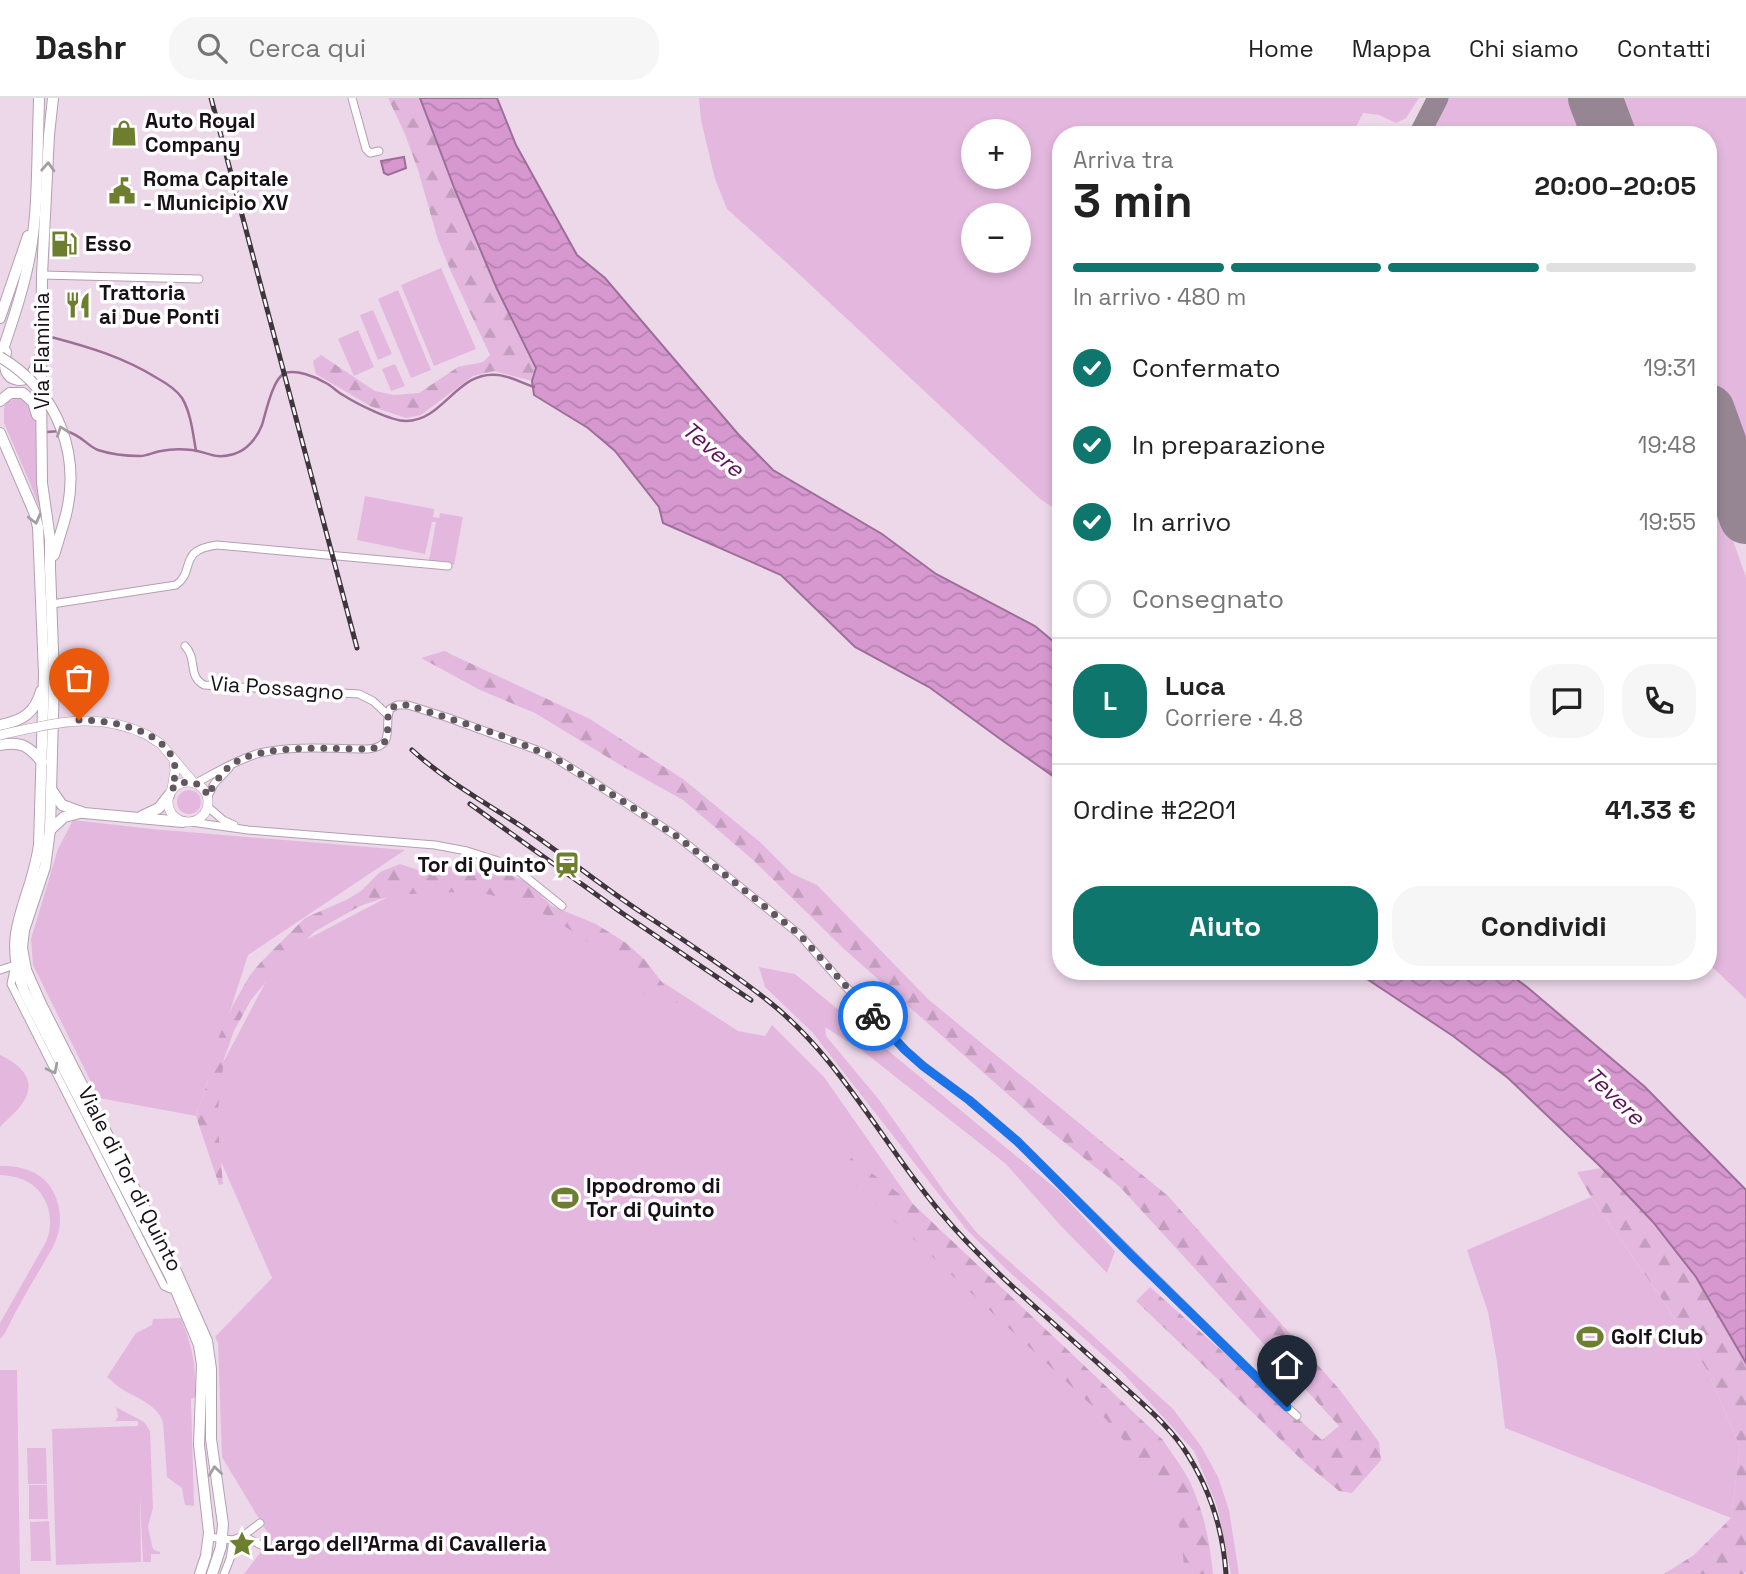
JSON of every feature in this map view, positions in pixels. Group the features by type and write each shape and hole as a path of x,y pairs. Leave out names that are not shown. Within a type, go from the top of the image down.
{"main road":[{"name":"Via Flaminia","path":"0,358 29,259 35,214 39,98"},
{"name":"Via Flaminia","path":"50,830 54,678 50,539 43,483 41,352 42,275 52,98"},
{"path":"0,317 35,214"},
{"path":"6,339 5,367 7,374 13,379 23,380 29,377 41,352"},
{"path":"0,358 20,371 40,390 55,412 68,447 70,495 50,568"},
{"path":"0,401 6,394 13,392 26,395 34,404 41,431"},
{"path":"0,433 38,527 44,681 42,762"},
{"path":"0,453 20,479"},
{"path":"0,725 17,721 29,714 38,701 44,681"},
{"path":"0,745 10,743 25,746 42,762"},
{"name":"Viale di Tor di Quinto","path":"42,762 37,854 15,928 15,965 24,991 92,1135 205,1337 210,1356 211,1439 222,1519 228,1540 212,1574"},
{"path":"51,789 62,805 84,813 187,822"},
{"path":"134,817 156,810 171,792"},
{"path":"50,830 64,817 84,813"},
{"name":"Viale di Tor di Quinto","path":"50,830 45,867 23,937 23,962 41,1004 139,1196 179,1287 195,1334 202,1360 199,1437 209,1520 206,1556 200,1574"}],"street":[{"path":"352,98 366,149 370,153 379,151"},
{"path":"42,275 199,279"},
{"path":"52,604 173,586 182,580 192,555 206,547 217,545 448,566"},
{"name":"Via Possagno","path":"185,646 191,653 195,678 200,684 359,694 373,701 388,715"},
{"path":"171,792 184,782 195,783 247,757 278,750 375,748 386,739 388,715 394,706 408,705 521,743 562,762 678,837 799,934 905,1050 1017,1141 1140,1265 1297,1416"},
{"path":"0,735 79,720 109,722 129,727 161,744 208,796"},
{"path":"173,758 175,771 168,801 175,817 187,822 248,830 435,845 467,851 511,865 562,906"},
{"path":"187,822 202,817 208,807 208,796 217,780 231,765"},
{"path":"208,807 223,820 248,830"},
{"path":"0,970 15,965"},
{"path":"209,1537 228,1540 243,1536 260,1522"},
{"path":"243,1536 265,1546"},
{"name":"Viale di Tor di Quinto","path":"224,1574 230,1559 228,1540"}],"green space":[{"path":"388,98 420,98 497,289 536,369 532,381 494,371 473,376 421,415 406,418 370,406 316,374 313,361 321,355 375,391 394,395 419,393 458,367 483,362 490,355 438,240 418,170"},
{"path":"699,98 1419,98 1406,118 1396,123 1379,115 1363,113 1356,126 1052,126 1052,507 1040,499 727,209 715,179 701,120"},
{"path":"1447,98 1573,98 1583,126 1433,126"},
{"path":"1614,98 1746,98 1746,465 1717,385 1717,126 1624,126"},
{"path":"441,268 476,349 434,366 401,285"},
{"path":"398,290 431,370 411,378 378,299"},
{"path":"373,310 392,354 378,360 360,315"},
{"path":"358,330 374,367 354,376 338,339"},
{"path":"395,364 405,386 391,391 382,369"},
{"path":"16,398 29,404 37,426 41,512 4,423 6,403"},
{"path":"365,496 434,509 433,517 439,518 440,513 463,517 454,565 429,560 436,522 432,522 425,554 357,540"},
{"path":"1717,496 1746,577 1746,999 1717,972"},
{"path":"444,651 590,719 683,779 760,842 791,873 817,885 929,1000 1168,1196 1339,1389 1379,1442 1381,1460 1352,1493 1339,1491 1305,1463 1136,1301 1150,1287 1322,1440 1339,1426 1120,1187 1039,1122 844,949 753,860 683,800 535,713 480,690 421,658"},
{"path":"189,790 198,793 201,802 198,811 189,814 180,811 177,802 180,793"},
{"name":"Ippodromo di Tor di Quinto","path":"73,820 405,850 248,955 199,1108 281,953 464,857 664,987 661,981 738,1031 765,1036 772,1025 824,1077 913,1204 861,1166 1151,1431 1210,1574 244,1574 270,1537 222,1457 218,1343 215,1337 272,1278 198,1109 196,1116 99,1098 33,965 31,939 58,849"},
{"path":"400,864 424,872 460,868 498,870 527,882 552,906 596,924 626,943 644,959 678,1003 799,1119 913,1204 1163,1440 1195,1493 1206,1527 1213,1574 1185,1574 1180,1529 1165,1489 1102,1415 823,1155 588,942 554,919 523,904 487,894 409,894 360,906 314,932 251,1000 234,1031 224,1059 217,1117 223,1184 219,1185 196,1116 207,1084 213,1050 233,1005 250,975 305,918 346,900 361,891 380,872"},
{"path":"759,967 795,974 1060,1192 1115,1251 1107,1273 1006,1164 864,1052 825,1027 826,1036 880,1101 977,1233 1173,1409 1201,1446 1218,1477 1229,1510 1239,1574 1231,1574 1217,1506 1194,1451 1122,1372 1006,1269 966,1229 812,1032 765,987"},
{"path":"0,1055 23,1071 28,1090 21,1105 0,1127"},
{"path":"0,1166 27,1170 44,1180 56,1197 60,1217 54,1244 0,1339 0,1323 46,1242 50,1221 41,1193 30,1183 16,1177 0,1175"},
{"path":"1602,1168 1653,1223 1696,1277 1746,1363 1744,1574 1664,1574 1694,1555 1731,1518 1740,1447 1707,1370 1577,1172"},
{"name":"Golf Club","path":"1591,1197 1664,1302 1707,1370 1740,1447 1731,1518 1505,1428 1488,1312 1467,1250"},
{"path":"181,1318 191,1348 195,1375 195,1397 191,1399 194,1506 185,1505 182,1488 167,1477 163,1422 160,1416 147,1403 107,1377 136,1333 152,1325 153,1319"},
{"path":"0,1370 17,1370 20,1574 0,1574"},
{"path":"116,1407 144,1422 150,1431 153,1508 148,1526 152,1546 160,1554 151,1554 151,1562 143,1562 140,1495 141,1562 56,1565 52,1429 138,1426 138,1421 115,1421 118,1417"},
{"path":"27,1448 46,1448 47,1484 28,1484"},
{"path":"29,1485 47,1485 48,1519 29,1519"},
{"path":"49,1521 51,1561 31,1561 30,1522"}],"water":[{"name":"Tevere","path":"420,98 497,98 516,145 577,255 605,278 738,434 773,470 882,534 936,574 1035,626 1052,640 1052,775 929,687 855,647 781,575 663,523 659,507 615,451 588,428 534,395 532,381 536,368 497,289"},
{"path":"404,157 406,168 388,175 384,173 381,161"},
{"name":"Tevere","path":"1369,980 1517,980 1645,1087 1746,1190 1746,1363 1696,1277 1653,1222 1602,1168 1508,1078 1453,1036"}],"waterway":[{"path":"51,337 119,358 171,386 188,410 196,451"},
{"path":"66,431 98,450 113,454 140,456 180,449 227,456 239,452 254,439 262,425 277,381 285,373 312,376 365,407 406,421 431,413 461,387 484,376 503,376 534,387"},
{"path":"47,432 60,431"}],"taxiway":[{"path":"1424,126 1438,98"}],"runway":[{"path":"1595,98 1606,126"},
{"path":"1717,436 1746,517"}],"railway":[{"path":"211,98 357,648"},
{"path":"412,750 452,782 524,828 724,968 795,1024 843,1080 908,1171 955,1229 1011,1285 1148,1409 1182,1446 1213,1507 1222,1540 1226,1574"},
{"path":"470,804 622,913 751,1000"}],"way so far":[{"path":"79,720 109,722 151,737 173,758 175,771 172,789 190,781 200,785 208,796 217,780 231,765 247,757 278,750 377,747 387,737 388,715 394,706 408,705 521,743 553,757 678,837 799,934 873,1016"}],"place":[{"name":"Auto Royal Company","path":"124,133"},
{"name":"Roma Capitale - Municipio XV","path":"122,191"},
{"name":"Esso","path":"64,244"},
{"name":"Trattoria ai Due Ponti","path":"78,305"},
{"name":"Tor di Quinto","path":"567,865"},
{"name":"Ippodromo di Tor di Quinto","path":"565,1198"},
{"name":"Golf Club","path":"1590,1337"},
{"name":"Largo dell'Arma di Cavalleria","path":"242,1544"}],"route":[{"path":"873,1016 923,1066 969,1100 1017,1141 1287,1407"}]}
